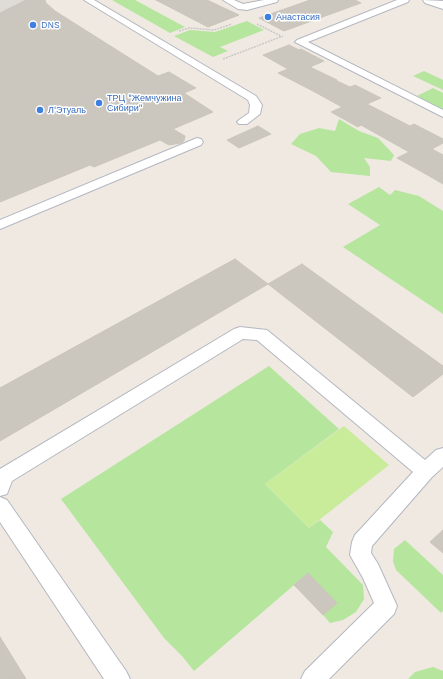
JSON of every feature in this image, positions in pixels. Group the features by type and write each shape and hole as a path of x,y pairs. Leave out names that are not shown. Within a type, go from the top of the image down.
{"street":[{"path":"429,0 443,5"}],"lane":[{"path":"88,0 252,98 256,105 254,114 243,122"},
{"path":"227,0 241,7 253,6 274,0"},
{"path":"405,0 300,42 303,45 443,114"},
{"path":"0,225 197,142"},
{"path":"0,488 4,476 240,333 261,334 425,471"},
{"path":"313,679 386,606 371,571 360,555 362,542 425,471 443,456"},
{"path":"0,506 118,679"}],"path":[{"path":"175,32 189,28 214,30 248,19 254,14 253,6"},
{"path":"248,19 282,36"},
{"path":"222,59 282,36 314,36"}],"green space":[{"path":"112,0 135,0 185,27 170,33"},
{"path":"247,21 264,30 220,47 228,51 213,57 174,36 190,30 215,32"},
{"path":"424,71 443,80 443,90 413,76"},
{"path":"433,88 443,93 443,110 417,96"},
{"path":"339,119 359,131 378,138 394,155 391,161 364,158 370,167 370,176 331,172 316,156 291,144 300,134 319,128 335,131"},
{"path":"379,187 390,195 395,190 419,196 443,211 443,314 343,247 380,225 348,204"},
{"path":"269,366 339,429 265,484 309,528 320,520 333,532 326,547 363,585 364,599 356,612 343,620 330,623 323,615 336,603 308,573 194,671 182,656 164,638 61,499"},
{"path":"344,426 389,465 309,528 265,484"},
{"path":"405,540 443,575 443,611 441,613 396,570 393,561 394,549"},
{"path":"433,667 443,671 443,679 408,679 415,672"}],"shaded area":[{"path":"0,0 26,0 0,13"}],"building":[{"name":"ТРЦ \"Жемчужина Сибири\"","path":"26,0 45,0 46,3 55,11 158,76 169,72 196,88 184,93 213,112 173,129 185,136 184,141 181,143 169,145 160,140 94,167 90,165 0,202 0,13"},
{"path":"156,0 207,0 239,15 208,27"},
{"path":"310,0 355,0 361,3 284,31 259,18"},
{"path":"289,45 299,50 301,49 324,61 310,67 337,80 313,91 278,73 288,69 263,55"},
{"path":"337,81 350,87 355,85 381,98 367,104 410,126 414,124 443,139 443,143 432,149 443,155 443,170 431,177 397,158 409,152 361,125 358,127 331,112 342,107 313,91"},
{"path":"258,126 271,134 239,148 227,140"},
{"path":"443,171 443,184 431,177"},
{"path":"235,259 268,284 0,441 0,388"},
{"path":"302,264 443,366 443,374 413,397 268,284"},
{"path":"443,530 443,553 430,542"},
{"path":"308,573 337,603 323,615 294,585"},
{"path":"0,637 26,679 0,679"}],"place":[{"name":"Анастасия","path":"268,17"},
{"name":"DNS","path":"33,25"},
{"name":"ТРЦ \"Жемчужина Сибири\"","path":"99,103"},
{"name":"Л'Этуаль","path":"40,110"}]}
